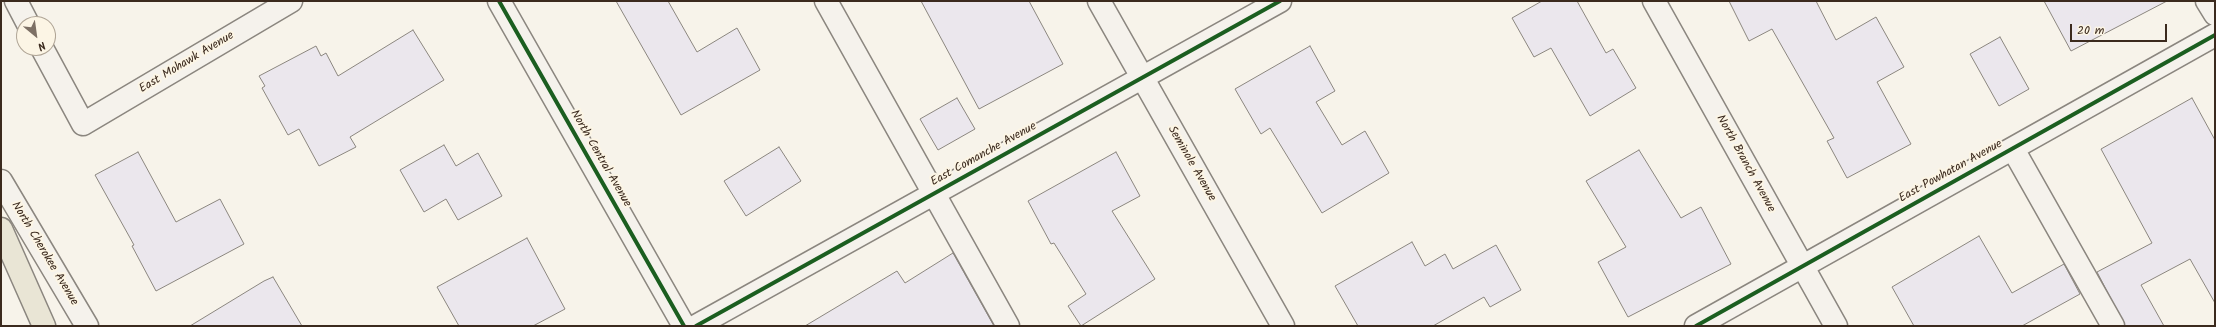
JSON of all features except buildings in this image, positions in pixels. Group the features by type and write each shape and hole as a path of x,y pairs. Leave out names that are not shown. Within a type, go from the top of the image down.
{"highway":[{"path":"1,229 44,326"}],"street":[{"path":"16,1 24,16"},
{"name":"East Mohawk Avenue","path":"46,56 83,124 291,1"},
{"name":"North Central Avenue","path":"499,1 684,326"},
{"path":"826,1 1008,326"},
{"name":"Seminole Avenue","path":"1099,1 1283,326"},
{"name":"East Comanche Avenue","path":"696,326 1280,1"},
{"name":"North Branch Avenue","path":"1654,1 1836,326"},
{"path":"2208,1 2215,14"},
{"name":"East Powhatan Avenue","path":"1696,326 2215,35"},
{"path":"2013,149 2114,326"},
{"name":"North Cherokee Avenue","path":"1,181 87,326"}],"cycle path":[{"path":"499,1 684,326"},
{"path":"696,326 1280,1"},
{"path":"1696,326 2215,35"}]}
